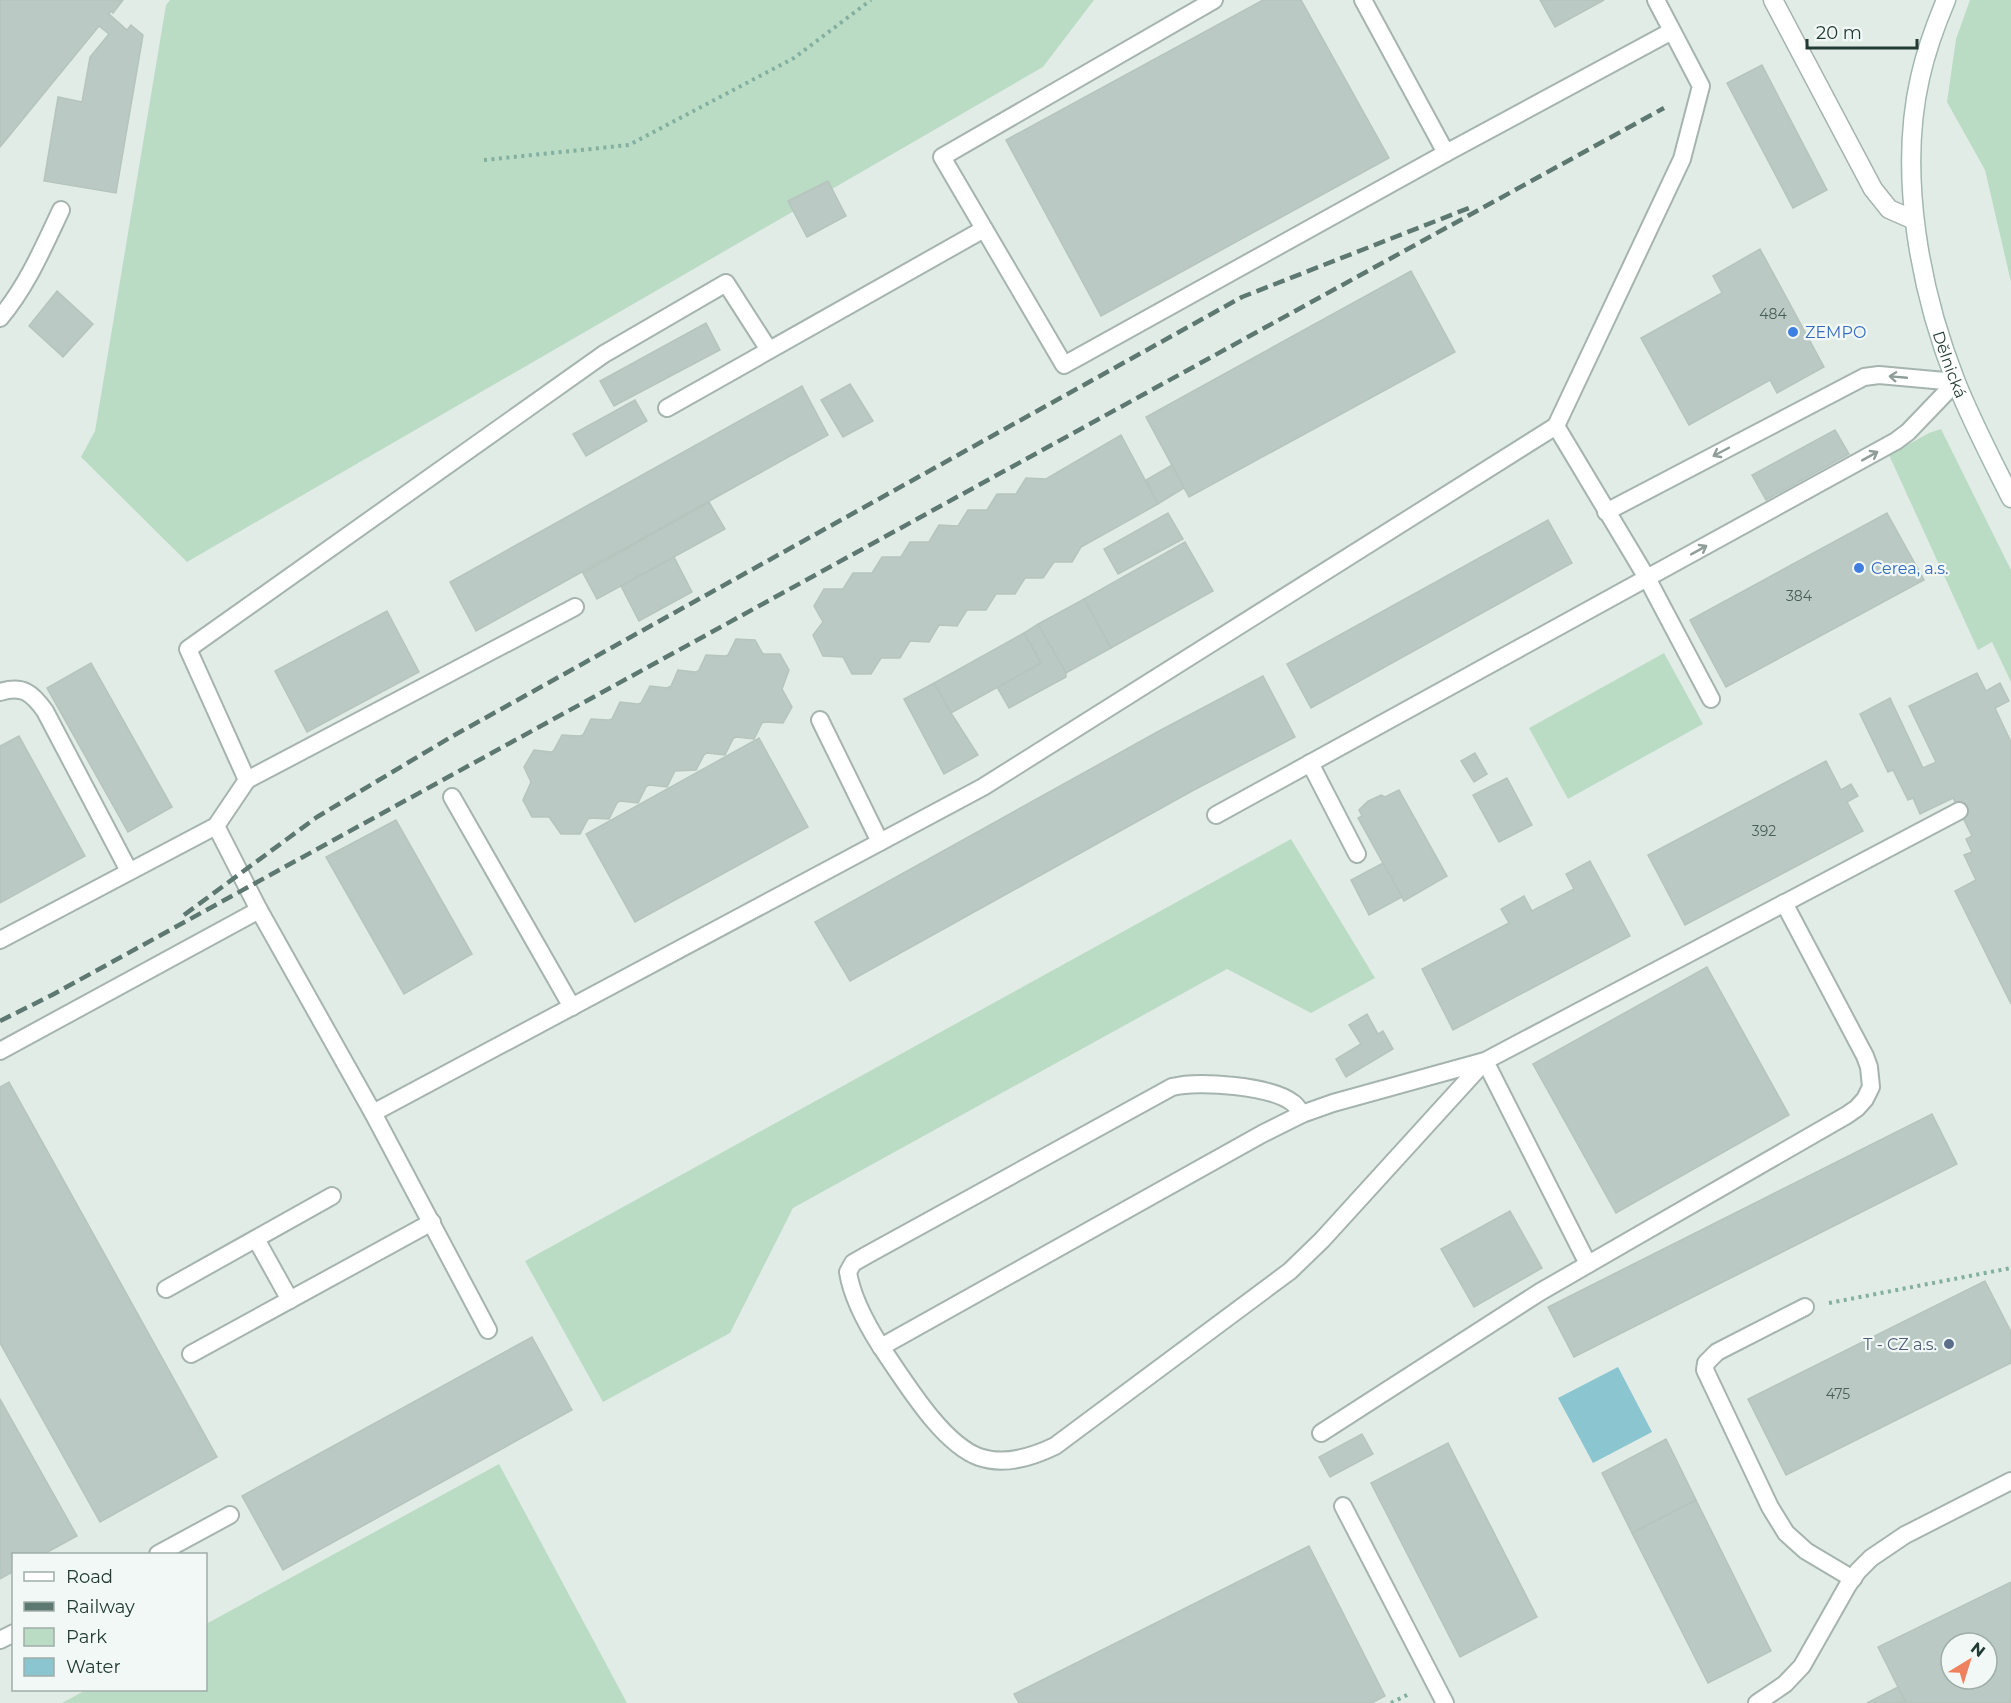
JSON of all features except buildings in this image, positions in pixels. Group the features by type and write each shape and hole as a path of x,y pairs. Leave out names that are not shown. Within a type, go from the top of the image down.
{"street":[{"path":"1773,0 1873,189 1889,209 1914,220"},
{"name":"Dělnická","path":"1946,0 1930,38 1919,80 1913,127 1914,220 1927,291 1956,382 2011,498"}],"lane":[{"path":"1214,0 942,157 1064,365 1446,153 1672,31"},
{"path":"1364,0 1446,153"},
{"path":"374,1113 983,787 1556,426 1682,159 1701,86 1656,0"},
{"path":"0,318 15,301 61,210"},
{"path":"667,408 984,229"},
{"path":"247,780 188,649 604,354 726,283 769,350"},
{"path":"1606,512 1864,377 1879,375 1956,382"},
{"path":"1216,815 1896,441 1908,432 1956,382"},
{"path":"1556,426 1647,578 1711,699"},
{"path":"0,940 216,826 247,780 575,607"},
{"path":"0,692 11,688 22,690 36,698 129,871"},
{"path":"820,720 880,842"},
{"path":"1310,763 1357,854"},
{"path":"452,797 572,1006"},
{"path":"881,1347 1262,1134 1302,1114 1333,1103 1485,1061 1959,811"},
{"path":"216,826 259,910 374,1113 488,1330"},
{"path":"1321,1433 1540,1292 1847,1114 1865,1099 1871,1087 1865,1056 1784,903"},
{"path":"0,1051 259,910"},
{"path":"1485,1061 1588,1264"},
{"path":"1302,1114 1293,1103 1279,1095 1237,1086 1185,1083 1172,1087 853,1263 848,1272 850,1285 870,1331 938,1426 957,1444 979,1457 1000,1461 1021,1459 1038,1454 1055,1446 1290,1271 1322,1240 1485,1061"},
{"path":"166,1289 332,1196"},
{"path":"191,1354 432,1222"},
{"path":"256,1239 290,1300"},
{"path":"1805,1307 1718,1352 1706,1363 1705,1370 1778,1521 1786,1533 1801,1547 1853,1579"},
{"path":"1757,1703 1785,1684 1802,1666 1853,1579 1871,1558 1887,1546 2011,1481"},
{"path":"1343,1506 1445,1703"},
{"path":"160,1553 230,1515"}],"path":[{"path":"484,160 629,145 794,58 871,0"},
{"path":"1805,1307 2011,1268"}],"green space":[{"path":"170,0 1094,0 1043,67 187,562 81,457 95,431 166,5"},
{"path":"1970,0 2011,0 2011,282 1985,170 1947,102 1956,39"},
{"path":"1941,429 2011,570 2011,682 1992,642 1978,650 1889,455"},
{"path":"1664,653 1703,724 1568,799 1529,728"},
{"path":"1291,839 1375,978 1311,1013 1227,969 793,1208 730,1333 603,1402 525,1261"},
{"path":"499,1464 627,1703 62,1703 84,1691 207,1691 207,1623"}],"water":[{"path":"1618,1367 1652,1432 1593,1463 1558,1398"}],"railway":[{"path":"0,1021 52,995 1664,108"},
{"path":"184,915 317,817 451,737 1242,297 1469,208"}],"place":[{"name":"ZEMPO","path":"1793,332"},
{"name":"Cerea, a.s.","path":"1859,568"},
{"name":"T - CZ a.s.","path":"1949,1344"}]}
